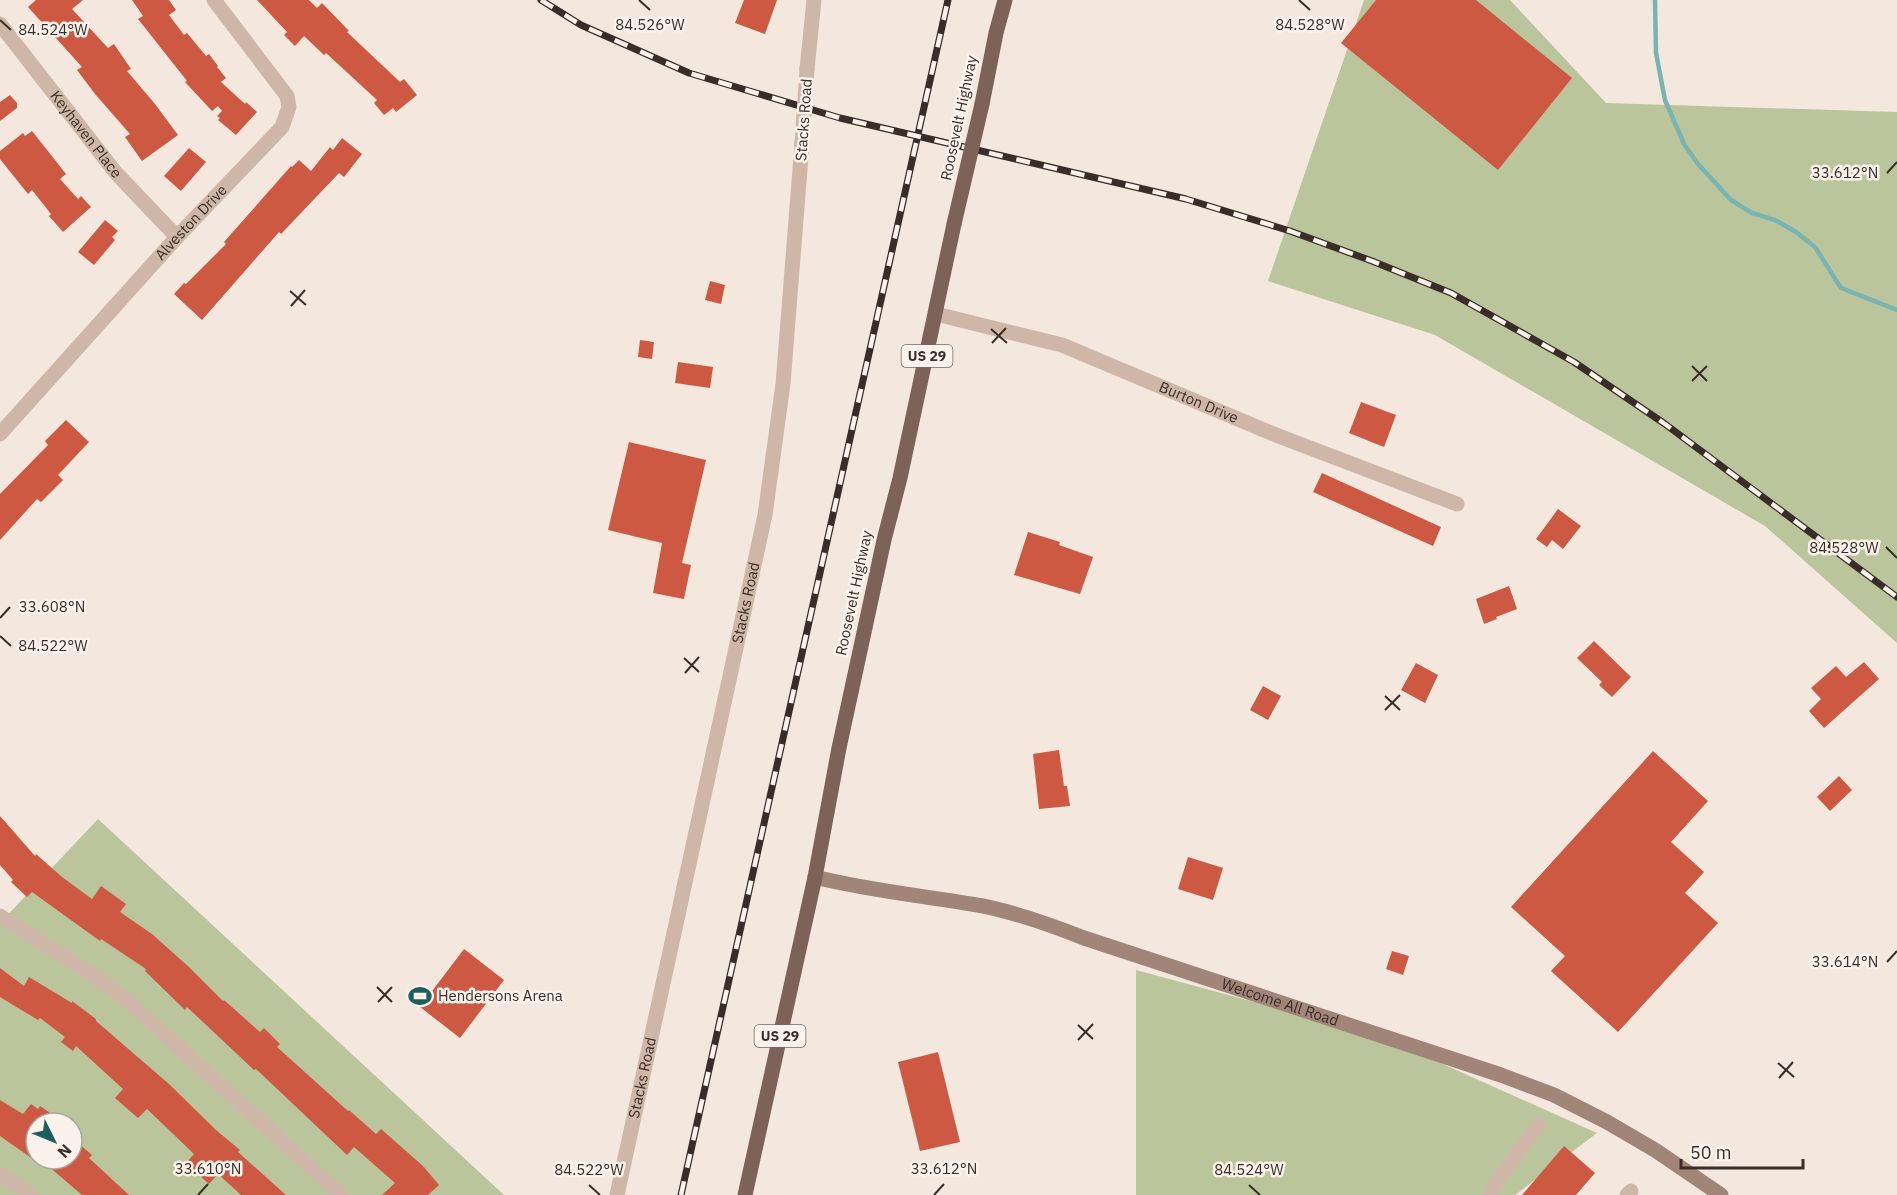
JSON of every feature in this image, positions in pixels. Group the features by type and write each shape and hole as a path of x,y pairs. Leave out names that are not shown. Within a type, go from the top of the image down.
{"main road":[{"name":"Roosevelt Highway","path":"745,1195 815,877 844,726 1005,0"}],"street":[{"name":"Alveston Drive","path":"0,434 177,237 282,127 289,107 287,96 214,0"},
{"name":"Stacks Road","path":"617,1195 765,515 783,384 814,0"},
{"name":"Keyhaven Place","path":"0,24 116,173 177,237"},
{"name":"Burton Drive","path":"936,314 1062,345 1276,435 1457,504"},
{"name":"Welcome All Road","path":"815,877 1006,912 1053,925 1084,938 1501,1075 1554,1095 1607,1122 1655,1150 1721,1195"},
{"path":"0,916 22,932 89,972 129,1002 341,1195"},
{"path":"1490,1195 1493,1186 1538,1125"},
{"path":"0,1174 31,1195"}],"green space":[{"path":"1364,0 1510,0 1606,103 1897,112 1897,643 1765,526 1435,335 1268,281"},
{"path":"98,819 504,1195 0,1195 0,923"},
{"path":"1136,970 1380,1036 1597,1133 1515,1195 1136,1195"}],"building":[{"path":"36,0 83,0 72,9 108,48 114,44 131,69 127,71 178,135 142,161 125,137 130,134 77,70 82,67 28,7"},
{"path":"132,0 169,0 176,10 169,15 184,35 187,33 206,56 209,54 226,78 221,82 257,112 236,135 218,120 220,118 217,116 222,111 218,106 212,111 185,82 187,81 138,19 143,16"},
{"path":"257,0 309,0 317,8 322,3 349,31 347,32 400,82 404,79 417,95 396,112 393,108 384,115 374,103 377,100 326,53 324,55 304,36 295,46 284,35 287,32"},
{"path":"744,0 777,0 765,34 735,23"},
{"path":"1376,0 1476,0 1572,78 1498,170 1341,43"},
{"path":"10,95 17,103 17,108 0,121 0,102"},
{"path":"32,131 66,174 60,179 78,199 81,196 91,207 63,232 32,190 28,194 0,159 0,151 23,133 25,136"},
{"path":"342,138 362,154 344,177 339,173 281,234 279,232 202,320 174,294 226,244 224,242 291,166 299,160 311,171 330,147 333,150"},
{"path":"189,148 206,162 181,191 164,176"},
{"path":"105,220 118,231 112,237 115,240 94,265 78,252"},
{"path":"710,281 725,285 721,304 705,300"},
{"path":"640,340 654,342 652,359 638,357"},
{"path":"678,362 713,367 710,388 675,383"},
{"path":"1361,402 1396,415 1384,447 1349,433"},
{"path":"66,420 89,442 58,475 63,480 41,502 37,499 0,540 0,494 48,445 45,441"},
{"path":"629,442 706,460 682,563 691,565 684,599 653,593 662,543 608,530"},
{"path":"1322,473 1441,527 1433,546 1313,492"},
{"path":"1558,509 1581,526 1563,549 1552,540 1547,547 1536,539"},
{"path":"1028,532 1060,542 1059,545 1093,557 1080,594 1014,575"},
{"path":"1509,586 1517,609 1484,624 1476,599"},
{"path":"1594,641 1631,677 1612,697 1599,685 1602,682 1577,658"},
{"path":"1864,662 1879,679 1824,728 1809,711 1821,699 1811,688 1836,666 1846,677"},
{"path":"1416,663 1438,675 1425,703 1401,690"},
{"path":"1263,686 1281,696 1268,720 1250,710"},
{"path":"1059,750 1064,786 1067,786 1070,806 1039,809 1033,754"},
{"path":"1653,751 1708,801 1671,842 1704,872 1685,893 1718,923 1618,1032 1551,971 1565,956 1511,907"},
{"path":"1839,776 1852,790 1830,811 1817,797"},
{"path":"0,816 35,856 36,854 92,899 101,886 126,904 120,912 152,934 223,1001 260,1032 264,1028 280,1044 277,1047 348,1111 376,1134 381,1129 423,1166 439,1185 428,1195 382,1195 395,1183 354,1147 347,1155 187,1007 185,1010 145,971 146,969 101,939 100,941 32,892 27,897 11,882 13,880 0,865"},
{"path":"1188,857 1223,868 1213,900 1178,889"},
{"path":"464,949 504,980 460,1038 420,1007"},
{"path":"1392,951 1409,956 1403,975 1386,969"},
{"path":"0,968 24,986 29,977 72,1003 72,1001 96,1019 169,1084 240,1150 238,1152 286,1195 241,1195 218,1174 209,1184 186,1163 194,1154 147,1109 138,1118 115,1098 123,1089 76,1046 73,1051 61,1042 65,1037 40,1018 38,1020 0,997"},
{"path":"938,1052 960,1142 920,1151 898,1062"},
{"path":"0,1100 24,1113 24,1153 0,1136"},
{"path":"31,1104 38,1109 40,1106 47,1111 25,1111"},
{"path":"1564,1146 1595,1173 1576,1195 1522,1195"},
{"path":"84,1148 92,1155 89,1158 129,1195 82,1195 54,1171 84,1171"}],"waterway":[{"path":"1655,0 1656,53 1665,100 1684,144 1698,164 1731,200 1752,213 1775,220 1796,232 1815,247 1841,288 1897,310"}],"railway":[{"path":"541,0 581,25 689,73 840,118 1186,199 1290,231 1451,293 1574,362 1665,424 1897,597"},
{"path":"681,1195 948,0"}],"place":[{"name":"Hendersons Arena","path":"420,996"}]}
